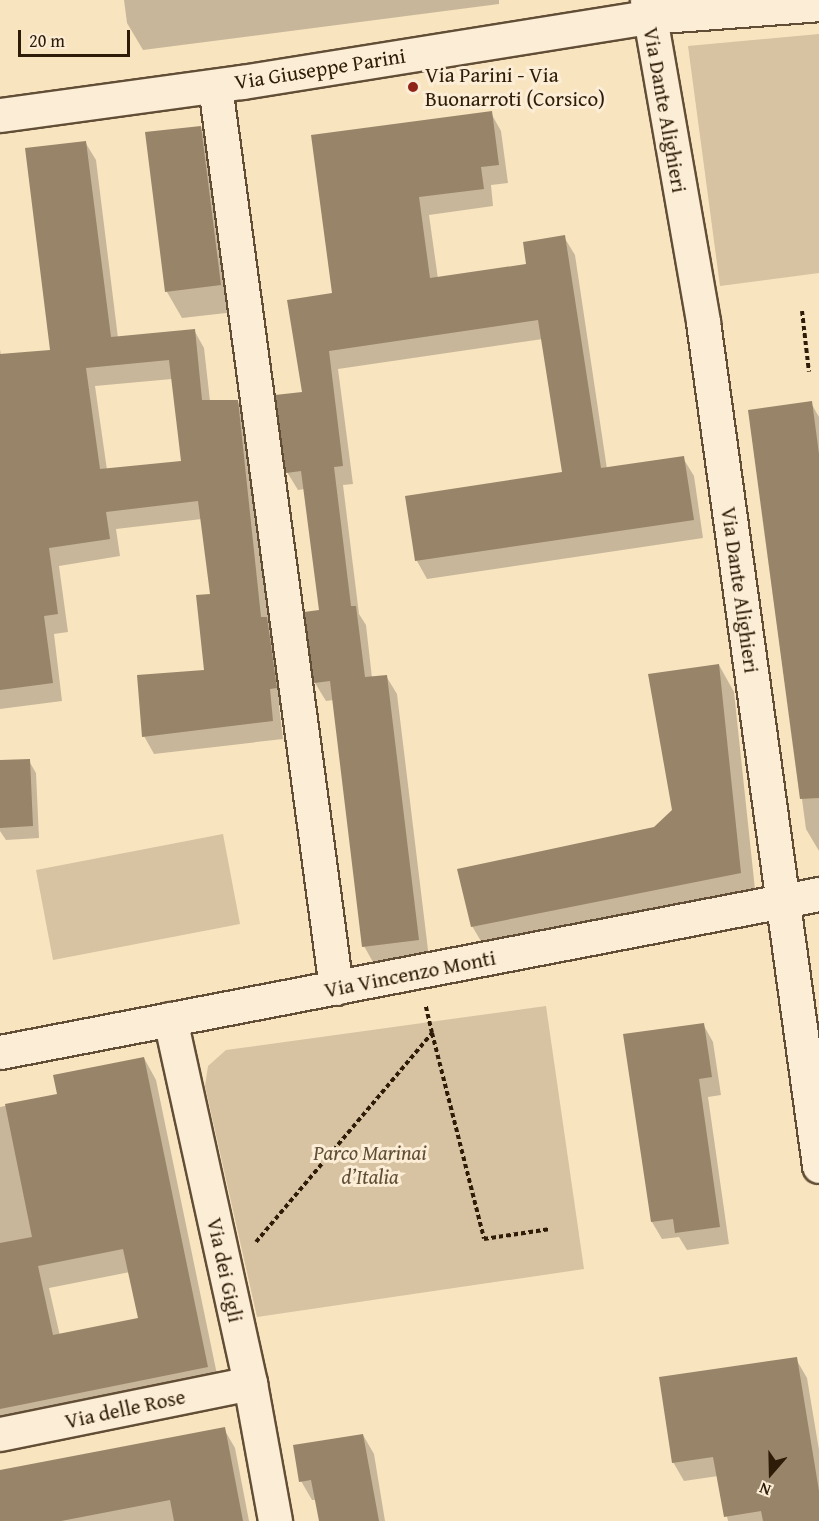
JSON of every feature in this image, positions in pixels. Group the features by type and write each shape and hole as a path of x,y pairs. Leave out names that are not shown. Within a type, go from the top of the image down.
{"street":[{"name":"Via Giuseppe Parini","path":"0,115 215,86 648,8 819,4"},
{"name":"Via Dante Alighieri","path":"648,8 703,322 780,902 819,1166"},
{"path":"215,86 336,988"},
{"name":"Via Vincenzo Monti","path":"2,1046 170,1019 419,973 819,894"},
{"name":"Via dei Gigli","path":"170,1019 250,1383 275,1521"},
{"name":"Via delle Rose","path":"0,1434 250,1383"}],"path":[{"path":"802,311 809,372"},
{"path":"419,973 484,1239 550,1229"},
{"path":"226,1276 432,1033"}],"green space":[{"path":"819,34 819,273 720,286 688,46"},
{"path":"223,834 240,924 53,960 36,870"},
{"name":"Parco Marinai d’Italia","path":"546,1006 584,1269 257,1317 205,1086 208,1066 226,1050"}],"building":[{"path":"492,111 499,165 481,167 484,189 419,197 430,278 526,264 523,242 565,235 601,468 684,456 694,520 415,561 405,496 562,472 538,320 329,351 343,466 334,467 351,606 356,606 365,677 387,675 419,940 362,947 330,681 314,683 304,612 319,610 301,471 286,473 275,395 302,392 287,300 332,293 311,135"},
{"path":"201,126 221,285 165,292 145,132"},
{"path":"86,141 111,337 195,329 202,400 238,400 261,617 267,617 277,688 270,689 273,721 142,737 137,675 204,670 196,595 210,594 198,501 106,512 110,539 49,548 58,614 44,616 53,683 0,690 0,354 50,350 25,148","holes":["169,360 181,461 100,469 86,368"]},
{"path":"812,401 819,454 819,798 800,799 748,410"},
{"path":"719,664 741,873 471,927 457,869 654,827 672,810 648,674"},
{"path":"30,759 33,826 0,828 0,760"},
{"path":"704,1023 712,1077 699,1079 720,1227 675,1233 673,1219 651,1222 623,1034"},
{"path":"144,1057 208,1367 0,1409 0,1243 32,1237 5,1104 57,1094 53,1075","holes":["123,1249 138,1318 53,1335 38,1266"]},
{"path":"797,1357 819,1491 819,1521 763,1521 761,1511 724,1517 713,1457 672,1463 659,1377"},
{"path":"225,1427 243,1521 174,1521 170,1500 61,1521 0,1521 0,1470"},
{"path":"363,1434 379,1521 319,1521 311,1480 299,1482 293,1445"}],"place":[{"name":"Via Parini - Via Buonarroti (Corsico)","path":"413,87"}]}
